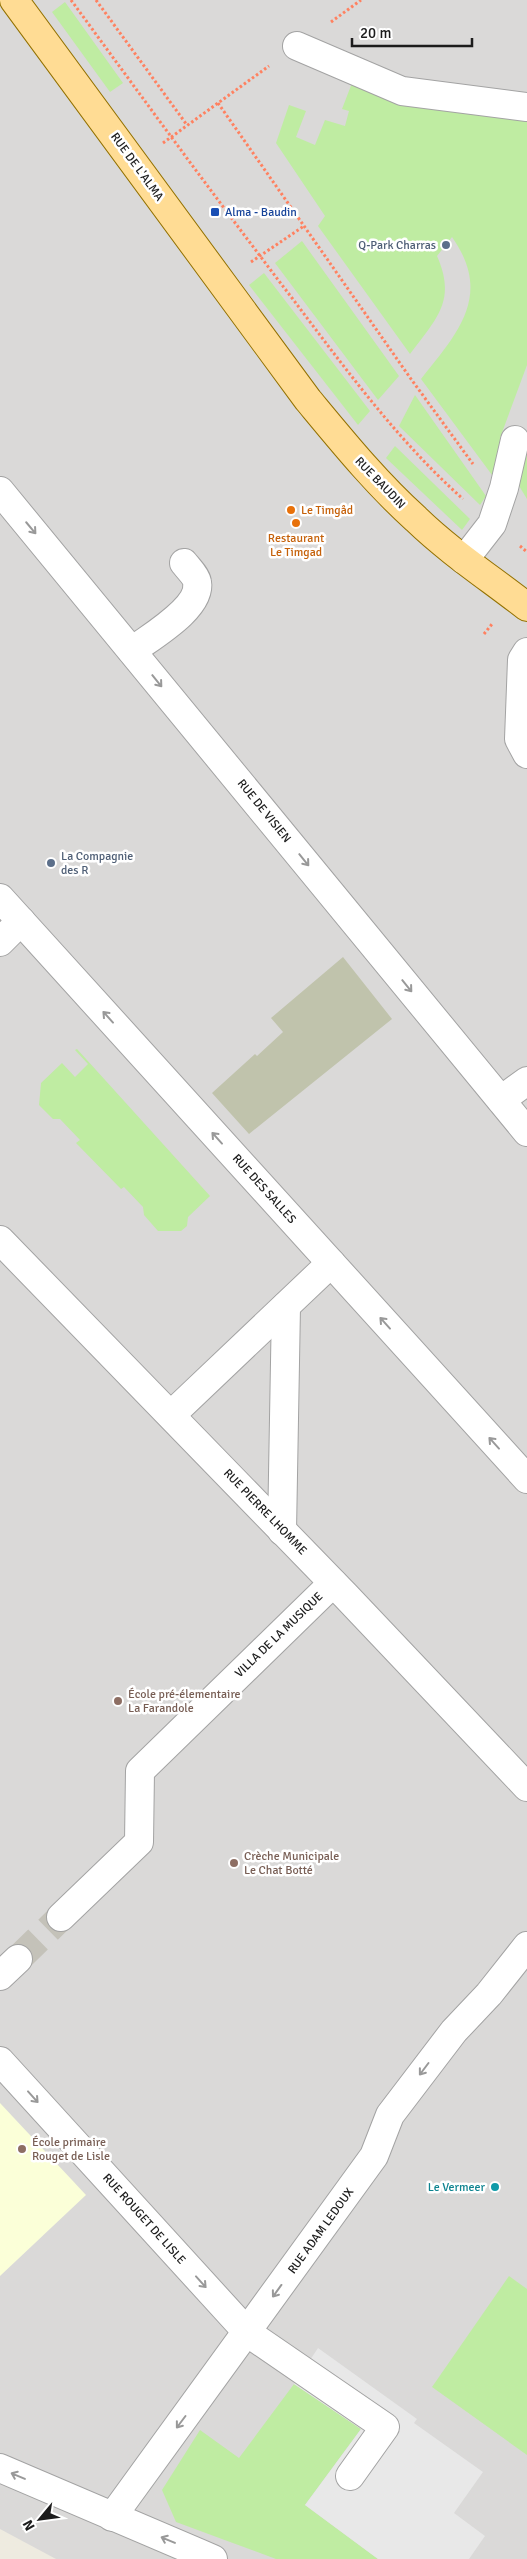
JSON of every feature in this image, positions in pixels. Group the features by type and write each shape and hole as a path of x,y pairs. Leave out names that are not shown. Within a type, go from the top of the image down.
{"main road":[{"name":"RUE DE L'ALMA","path":"14,0 259,333"},
{"name":"RUE BAUDIN","path":"259,333 308,400 355,456 416,520 464,560 527,607"}],"street":[{"path":"297,46 402,91 527,107"},
{"path":"464,560 496,512 515,440"},
{"name":"RUE DE VISIEN","path":"0,490 527,1132"},
{"path":"132,651 190,606 197,593 197,581 184,563"},
{"path":"527,652 522,660 519,739 527,754"},
{"name":"RUE DES SALLES","path":"0,898 527,1479"},
{"path":"0,942 21,922"},
{"path":"501,1100 527,1081"},
{"name":"RUE PIERRE LHOMME","path":"0,1240 339,1589 527,1787"},
{"path":"171,1415 331,1263"},
{"path":"282,1531 286,1306"},
{"name":"VILLA DE LA MUSIQUE","path":"61,1918 139,1842 140,1771 339,1589"},
{"name":"RUE ADAM LEDOUX","path":"112,2517 248,2333 374,2156 390,2115 454,2031 489,1994 527,1946"},
{"name":"RUE ROUGET DE LISLE","path":"0,2061 248,2333 385,2427 350,2476"},
{"path":"0,2468 212,2559"}],"path":[{"path":"71,0 260,256 374,406 441,479 496,512"},
{"path":"96,0 187,125 218,103 411,380 496,512 527,552"},
{"path":"244,267 304,226"}],"shaded area":[{"path":"0,0 527,0 527,2559 56,2559 0,2529"},
{"path":"343,957 392,1019 249,1134 212,1093 255,1054 257,1056 283,1032 271,1018"},
{"name":"École primaire Rouget de Lisle","path":"0,2103 86,2195 0,2276"},
{"path":"318,2348 417,2419 414,2423 483,2472 454,2513 485,2536 469,2559 378,2559 305,2505 361,2429 294,2384"}],"green space":[{"path":"65,2 123,83 110,92 52,12"},
{"path":"352,83 527,115 527,365 500,438 503,446 495,479 421,379 458,329 466,312 470,295 470,277 464,258 452,237 437,256 443,272 445,285 441,309 410,354 318,226 325,216 276,143 289,105 306,111 296,137 315,145 325,120 345,126 349,111 342,109"},
{"path":"302,241 399,376 378,400 275,263"},
{"path":"264,273 370,411 358,425 249,285"},
{"path":"415,395 486,496 480,505 399,426"},
{"path":"395,446 470,519 462,530 386,458"},
{"path":"524,449 527,450 527,499 513,476"},
{"path":"77,1049 210,1196 188,1217 187,1226 181,1231 158,1231 144,1215 143,1207 124,1187 121,1189 76,1143 80,1140 60,1119 53,1119 39,1105 41,1083 62,1063 75,1077 88,1064 75,1050"},
{"path":"509,2276 527,2289 527,2455 432,2387"},
{"path":"294,2384 361,2429 305,2505 378,2559 276,2559 176,2522 162,2490 200,2430 239,2458"}],"tunnel":[{"path":"18,1959 61,1917"}],"place":[{"name":"Alma - Baudin","path":"215,212"},
{"name":"Q-Park Charras","path":"446,245"},
{"name":"Le Timgåd","path":"291,510"},
{"name":"Restaurant Le Timgad","path":"296,523"},
{"name":"La Compagnie des R","path":"51,863"},
{"name":"École pré-élementaire La Farandole","path":"118,1701"},
{"name":"Crèche Municipale Le Chat Botté","path":"234,1863"},
{"name":"École primaire Rouget de Lisle","path":"22,2149"},
{"name":"Le Vermeer","path":"495,2187"}]}
